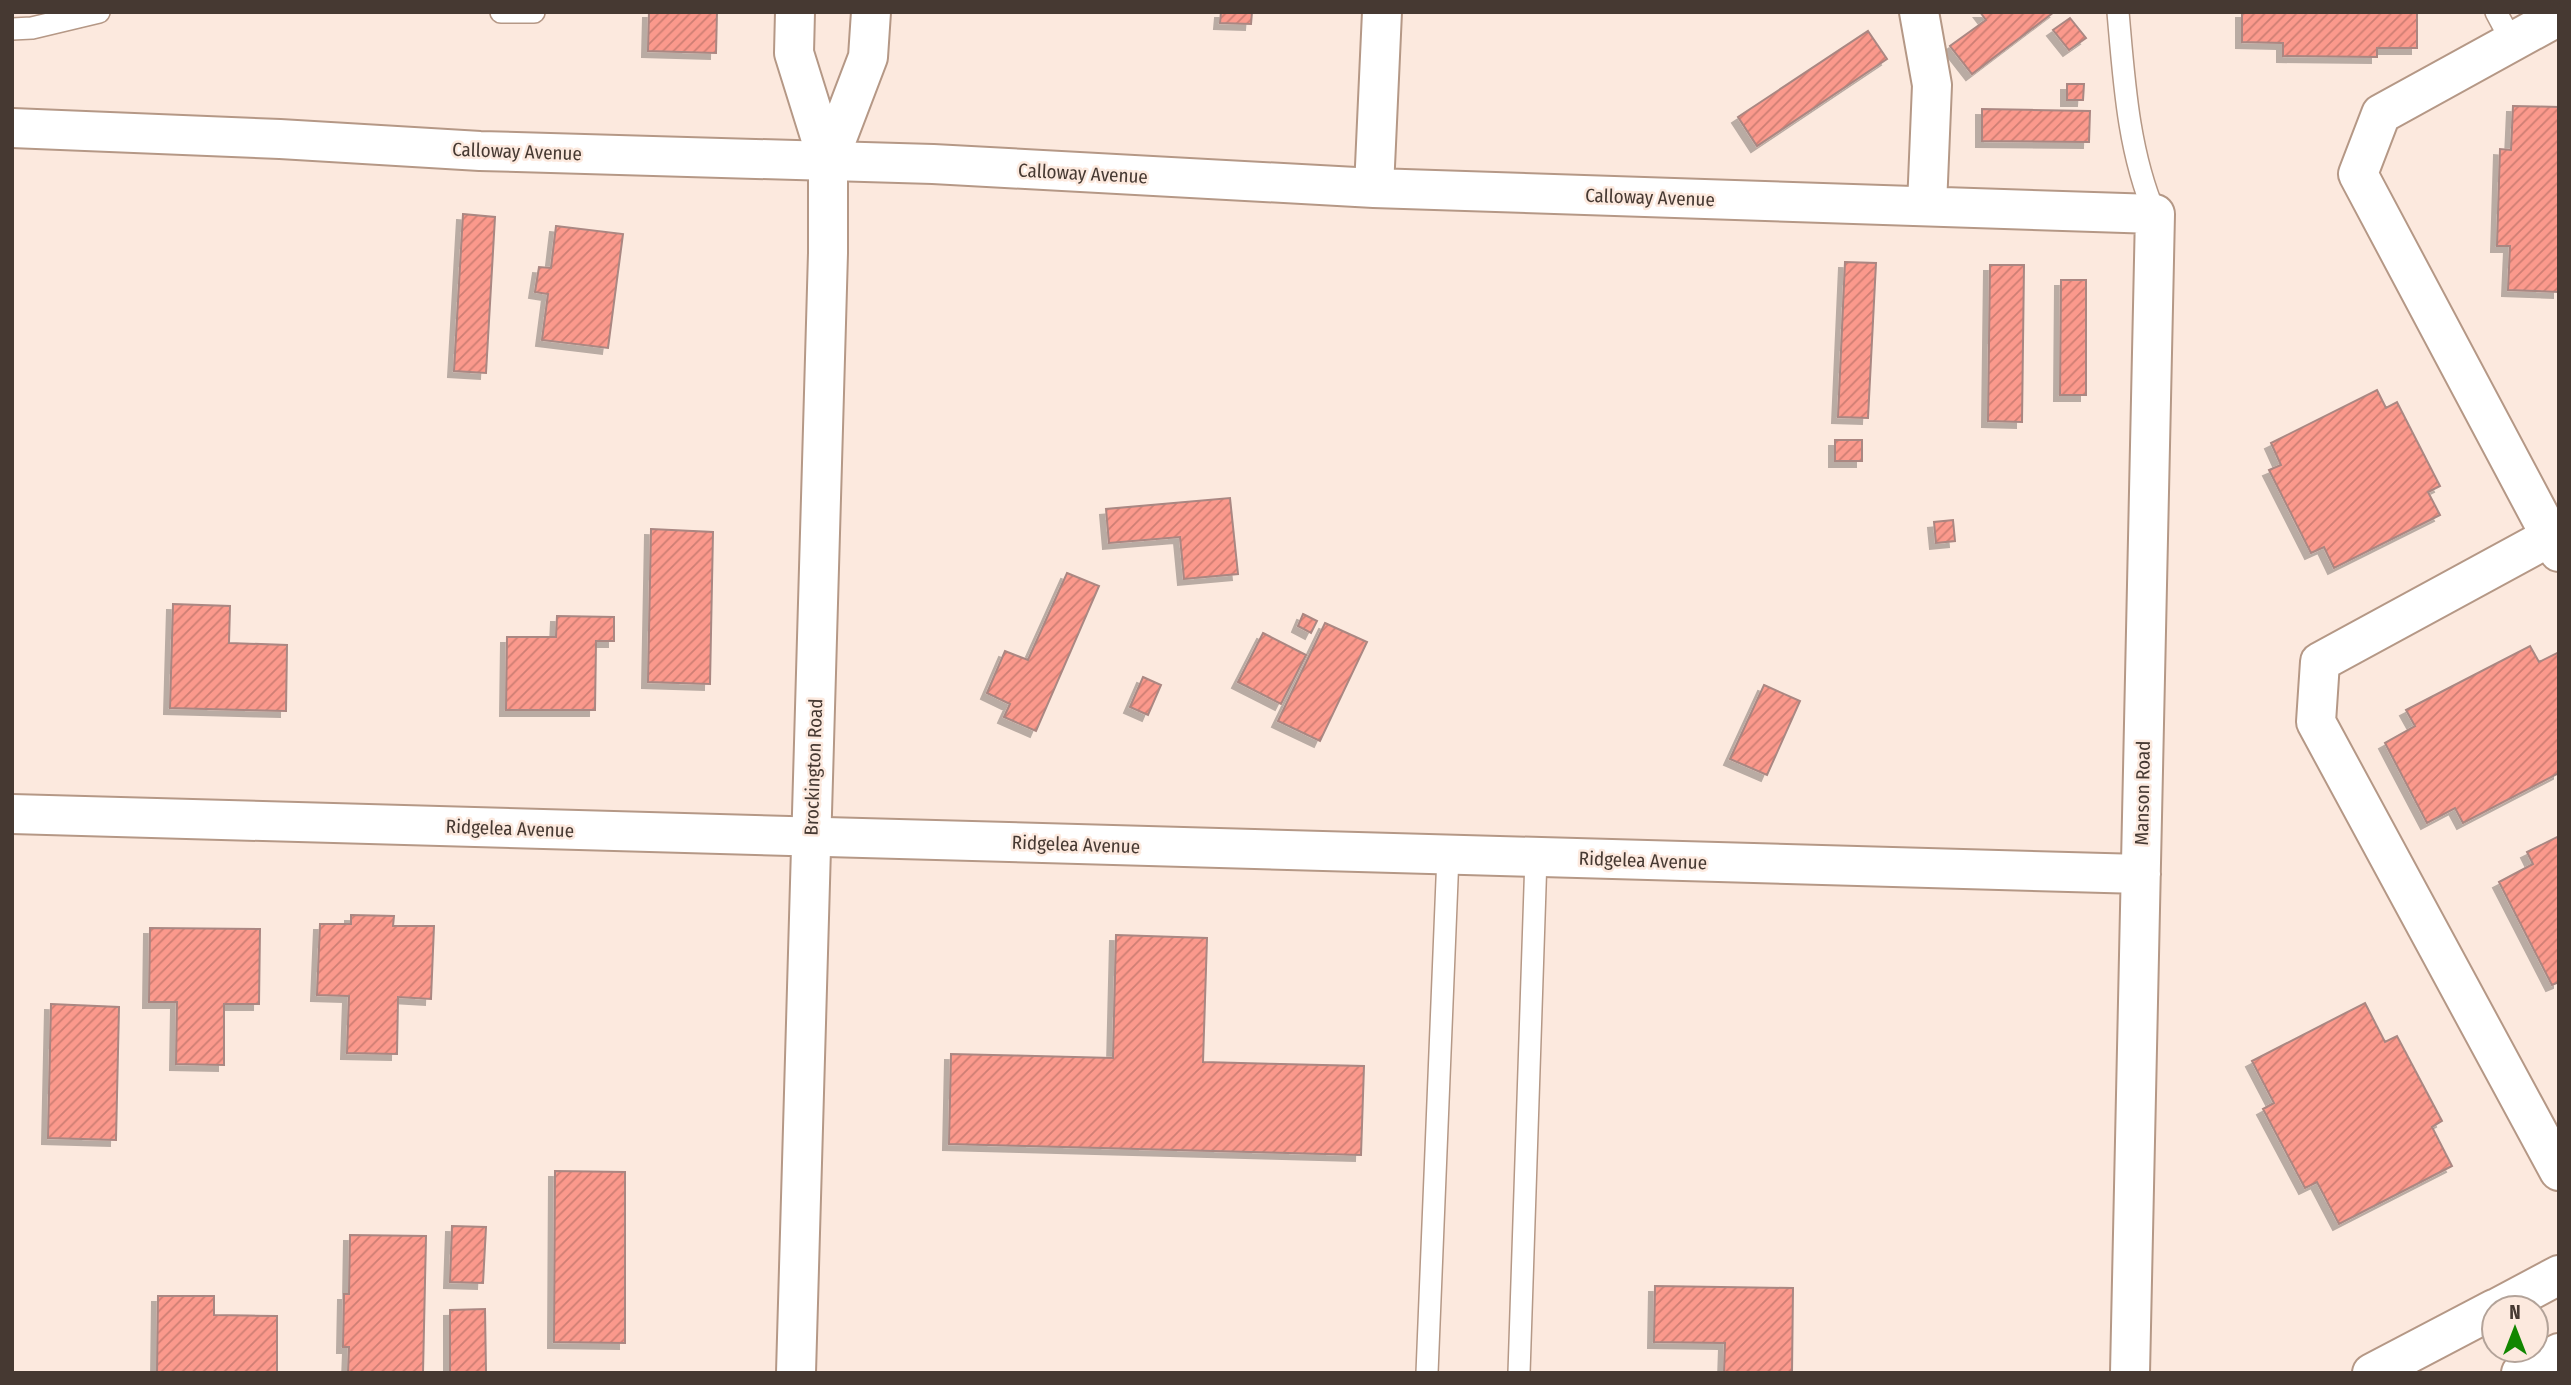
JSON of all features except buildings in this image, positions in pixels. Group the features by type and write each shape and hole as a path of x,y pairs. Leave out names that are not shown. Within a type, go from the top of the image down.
{"street":[{"name":"Brockington Road","path":"795,12 794,53 828,162 827,294 796,1373"},
{"name":"Brockington Road","path":"828,162 868,57 871,12"},
{"path":"1374,188 1382,12"},
{"path":"1919,12 1931,85 1927,206"},
{"path":"2559,16 2504,27 2381,114 2358,174 2556,540 2320,662 2316,722 2559,1171"},
{"name":"Calloway Avenue","path":"12,128 279,139 480,151 933,164 1374,188 2155,214"},
{"name":"Manson Road","path":"2130,1373 2155,214"},
{"name":"Ridgelea Avenue","path":"12,814 2141,874"},
{"path":"2523,1294 2559,1275"},
{"path":"2372,1373 2424,1361 2480,1320"},
{"path":"2521,1373 2559,1353"}],"lane":[{"path":"12,29 32,28 99,12"},
{"path":"501,12 534,12"},
{"path":"2118,12 2124,87 2141,181 2155,214"},
{"path":"1427,1373 1448,855"},
{"path":"1519,1373 1536,857"}]}
